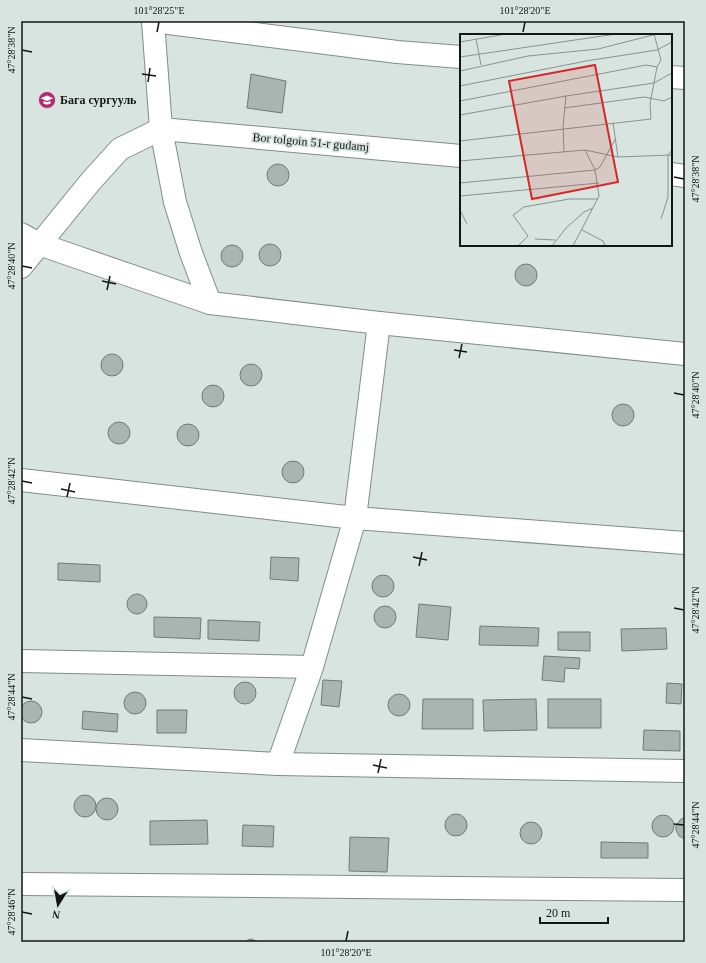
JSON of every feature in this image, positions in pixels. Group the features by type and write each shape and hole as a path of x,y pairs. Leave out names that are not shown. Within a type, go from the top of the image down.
{"street":[{"path":"210,303 191,253 175,202 161,129 153,21 397,52 460,58"},
{"path":"672,77 685,78"},
{"path":"21,267 30,239 91,181 120,149 161,129"},
{"name":"Bor tolgoin 51-r gudamj","path":"161,129 460,156"},
{"path":"672,174 685,176"},
{"path":"30,239 210,303 380,323 685,354"},
{"path":"278,764 312,667 355,518 380,323"},
{"path":"21,480 355,518 685,543"},
{"path":"21,661 312,667"},
{"path":"21,750 278,764 685,771"},
{"path":"21,884 685,890"}],"building":[{"path":"251,74 286,81 282,113 247,108"},
{"path":"278,164 286,167 289,175 286,183 278,186 270,183 267,175 270,167"},
{"path":"270,244 278,247 281,255 278,263 270,266 262,263 259,255 262,247"},
{"path":"232,245 240,248 243,256 240,264 232,267 224,264 221,256 224,248"},
{"path":"526,264 534,267 537,275 534,283 526,286 518,283 515,275 518,267"},
{"path":"112,354 120,357 123,365 120,373 112,376 104,373 101,365 104,357"},
{"path":"251,364 259,367 262,375 259,383 251,386 243,383 240,375 243,367"},
{"path":"213,385 221,388 224,396 221,404 213,407 205,404 202,396 205,388"},
{"path":"623,404 631,407 634,415 631,423 623,426 615,423 612,415 615,407"},
{"path":"119,422 127,425 130,433 127,441 119,444 111,441 108,433 111,425"},
{"path":"188,424 196,427 199,435 196,443 188,446 180,443 177,435 180,427"},
{"path":"293,461 301,464 304,472 301,480 293,483 285,480 282,472 285,464"},
{"path":"271,557 299,558 298,581 270,579"},
{"path":"58,563 100,565 100,582 58,580"},
{"path":"383,575 391,578 394,586 391,594 383,597 375,594 372,586 375,578"},
{"path":"137,594 144,597 147,604 144,611 137,614 130,611 127,604 130,597"},
{"path":"419,604 451,607 448,640 416,637"},
{"path":"385,606 393,609 396,617 393,625 385,628 377,625 374,617 377,609"},
{"path":"154,617 201,618 200,639 154,637"},
{"path":"208,620 260,622 259,641 208,639"},
{"path":"480,626 539,628 538,646 479,645"},
{"path":"666,628 667,649 622,651 621,629"},
{"path":"558,632 590,632 590,651 558,650"},
{"path":"544,656 580,658 579,669 565,668 564,682 542,680"},
{"path":"323,680 342,681 339,707 321,705"},
{"path":"245,682 253,685 256,693 253,701 245,704 237,701 234,693 237,685"},
{"path":"667,683 682,684 681,704 666,703"},
{"path":"135,692 143,695 146,703 143,711 135,714 127,711 124,703 127,695"},
{"path":"399,694 407,697 410,705 407,713 399,716 391,713 388,705 391,697"},
{"path":"423,699 473,699 473,729 422,729"},
{"path":"536,699 537,730 484,731 483,700"},
{"path":"548,699 601,699 601,728 548,728"},
{"path":"31,701 35,702 41,708 41,716 35,722 31,723 27,722 21,716 20,712 21,708 27,702"},
{"path":"157,710 187,710 186,733 157,733"},
{"path":"83,711 118,714 117,732 82,729"},
{"path":"644,730 680,731 680,751 643,750"},
{"path":"85,795 93,798 96,806 93,814 85,817 77,814 74,806 77,798"},
{"path":"107,798 115,801 118,809 115,817 107,820 99,817 96,809 99,801"},
{"path":"456,814 464,817 467,825 464,833 456,836 448,833 445,825 448,817"},
{"path":"663,815 671,818 674,826 671,834 663,837 655,834 652,826 655,818"},
{"path":"685,817 685,839 679,836 676,826 680,820"},
{"path":"207,820 208,844 150,845 150,821"},
{"path":"531,822 539,825 542,833 539,841 531,844 523,841 520,833 523,825"},
{"path":"243,825 274,826 273,847 242,846"},
{"path":"350,837 389,838 387,872 349,871"},
{"path":"601,842 648,843 648,858 601,858"},
{"path":"251,939 259,942 244,942"}],"place":[{"name":"Бага сургууль","path":"47,100"}]}
